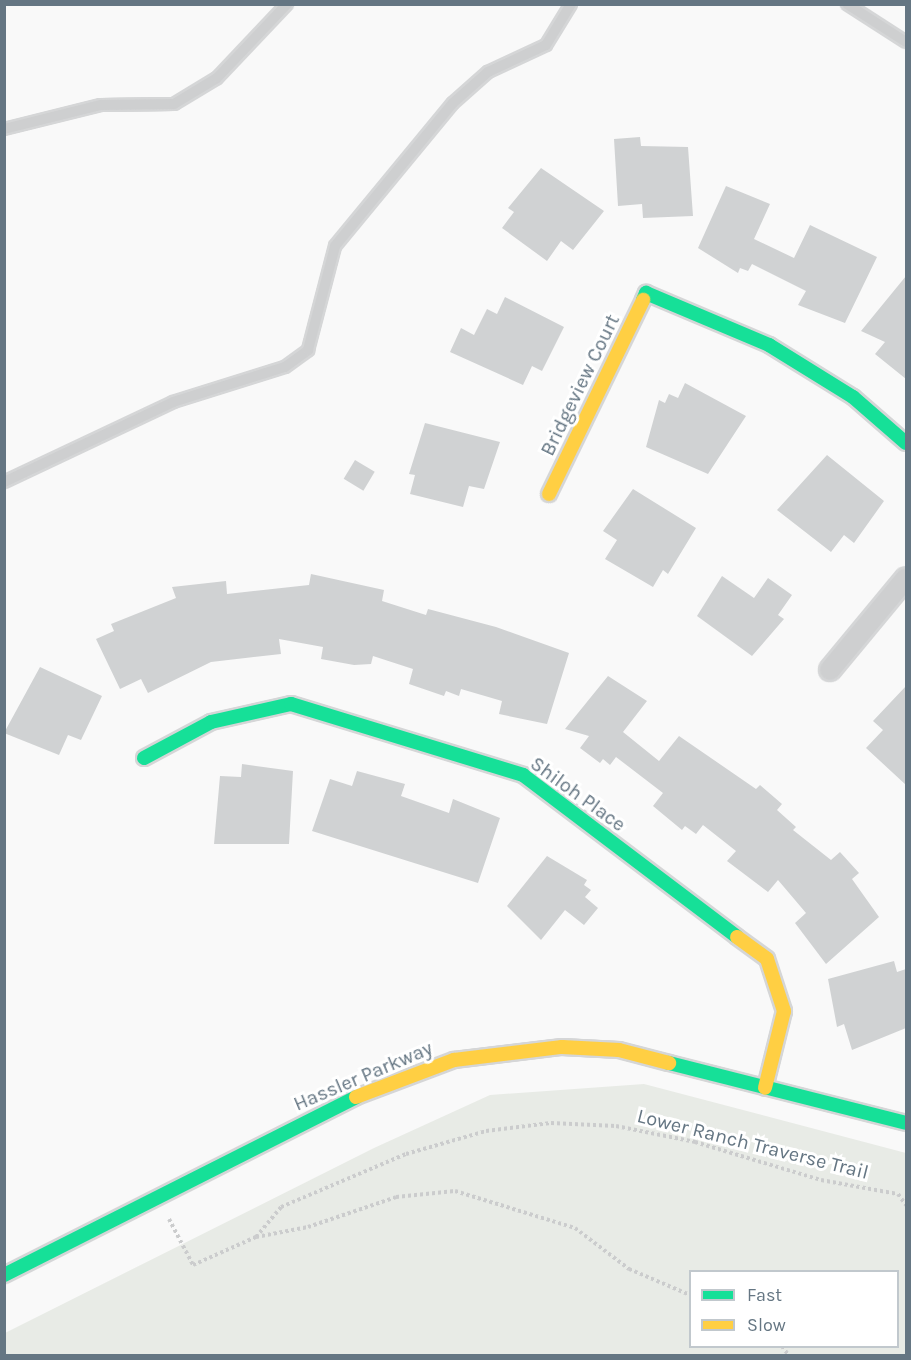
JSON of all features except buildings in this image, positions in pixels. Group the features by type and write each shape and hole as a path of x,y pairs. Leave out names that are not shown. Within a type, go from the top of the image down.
{"street":[{"name":"Bridgeview Court","path":"549,494 646,293 769,345 853,397 906,443"},
{"path":"830,670 906,578"},
{"name":"Shiloh Place","path":"144,758 212,722 291,704 523,775 767,959 784,1011 765,1088"},
{"name":"Hassler Parkway","path":"4,1275 341,1102 454,1060 562,1047 619,1050 906,1123"}],"lane":[{"path":"4,129 93,106 174,104 217,78 287,4"},
{"path":"4,482 173,402 285,367 308,350 335,246 453,103 488,72 546,45 571,4"},
{"path":"847,4 906,42"}],"path":[{"name":"Lower Ranch Traverse Trail","path":"256,1237 281,1207 406,1154 486,1131 550,1123 616,1126 695,1142 820,1180 898,1194 906,1193"},
{"path":"158,1196 193,1264 256,1237 308,1227 396,1197 455,1191 575,1228 630,1269 689,1295"},
{"path":"898,1194 906,1205"}],"shaded area":[{"path":"644,1084 906,1153 906,1355 5,1355 5,1333 374,1148 490,1095"}],"traffic: fast":[{"path":"643,300 646,293 769,345 853,397 906,443"},
{"path":"144,758 211,722 291,704 523,775 737,937"},
{"path":"669,1063 906,1123"},
{"path":"4,1275 356,1097"}],"traffic: slow":[{"path":"549,494 643,300"},
{"path":"737,937 767,959 784,1011 765,1088"},
{"path":"356,1097 454,1060 562,1047 619,1050 669,1063"}]}
